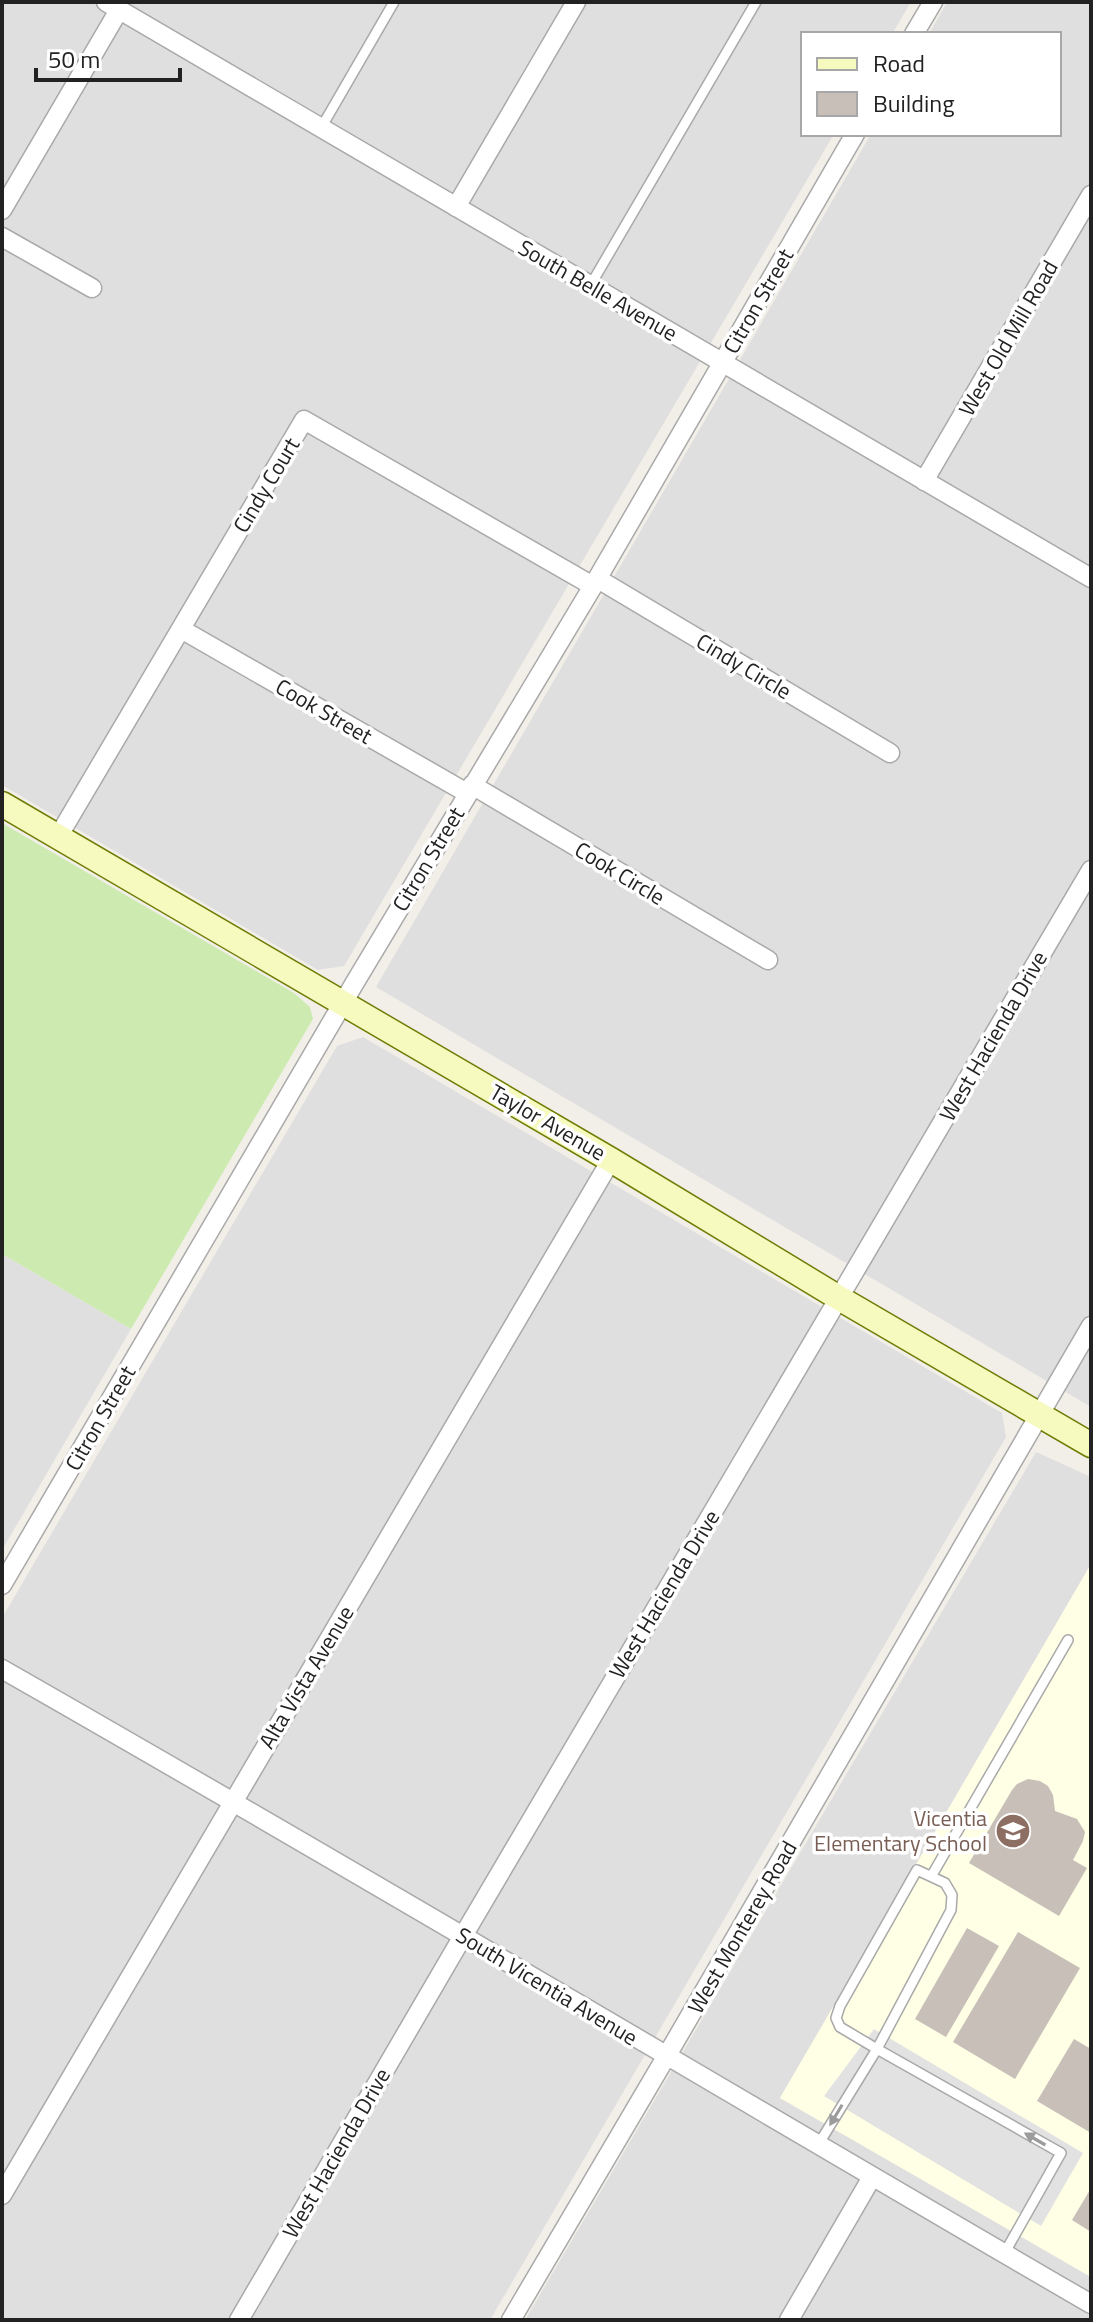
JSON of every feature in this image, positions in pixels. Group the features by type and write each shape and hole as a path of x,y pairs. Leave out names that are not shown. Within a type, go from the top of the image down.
{"street":[{"path":"456,207 576,2"},
{"path":"915,32 933,2"},
{"name":"South Belle Avenue","path":"112,6 1091,578"},
{"path":"2,210 112,6"},
{"name":"Citron Street","path":"2,1585 343,1003 595,582 854,136"},
{"name":"West Old Mill Road","path":"924,481 1091,195"},
{"path":"2,237 92,288"},
{"name":"Cindy Court","path":"58,837 304,420 595,582"},
{"name":"Cindy Circle","path":"595,582 890,753"},
{"name":"Cook Street","path":"181,629 470,789"},
{"name":"Cook Circle","path":"470,789 768,960"},
{"name":"Taylor Avenue","path":"2,804 1091,1445"},
{"name":"West Hacienda Drive","path":"239,2320 1091,870"},
{"name":"Alta Vista Avenue","path":"2,2195 611,1160"},
{"name":"West Monterey Road","path":"511,2320 1091,1326"},
{"name":"South Vicentia Avenue","path":"2,1669 1091,2304"},
{"path":"789,2320 872,2177"}],"lane":[{"path":"321,128 394,2"},
{"path":"590,286 756,2"},
{"path":"932,1875 1068,1640"},
{"path":"818,2145 877,2049 951,1910 952,1895 945,1883 932,1875 917,1870 836,2018 840,2027 877,2049 1061,2153 1004,2254"}],"shaded area":[{"path":"2,2 911,2 893,32 801,32 801,136 833,136 344,966 318,970 2,785"},
{"path":"947,2 1091,2 1091,1407 376,987 870,136 1061,136 1061,32 930,32"},
{"path":"363,1037 1002,1413 1006,1437 490,2320 2,2320 2,1618 337,1046"},
{"path":"2,1254 131,1329 2,1550"},
{"path":"1036,1452 1091,1477 1091,1564 780,2098 1091,2277 1091,2320 525,2320"},
{"name":"Vicentia Elementary School","path":"1091,1564 1091,2277 780,2098"},
{"path":"874,2029 1083,2153 1041,2226 824,2096"}],"green space":[{"path":"2,823 294,993 310,1007 313,1019 131,1329 2,1254"}],"building":[{"path":"1028,1779 1048,1786 1055,1811 1077,1819 1085,1832 1073,1860 1087,1868 1059,1916 969,1863 1012,1790"},
{"path":"967,1928 999,1946 946,2037 915,2019"},
{"path":"1018,1932 1080,1968 1015,2079 953,2042"},
{"path":"1074,2039 1091,2049 1091,2133 1037,2101"},
{"path":"1091,2188 1091,2232 1072,2220"}],"place":[{"name":"Vicentia Elementary School","path":"1013,1831"}]}
